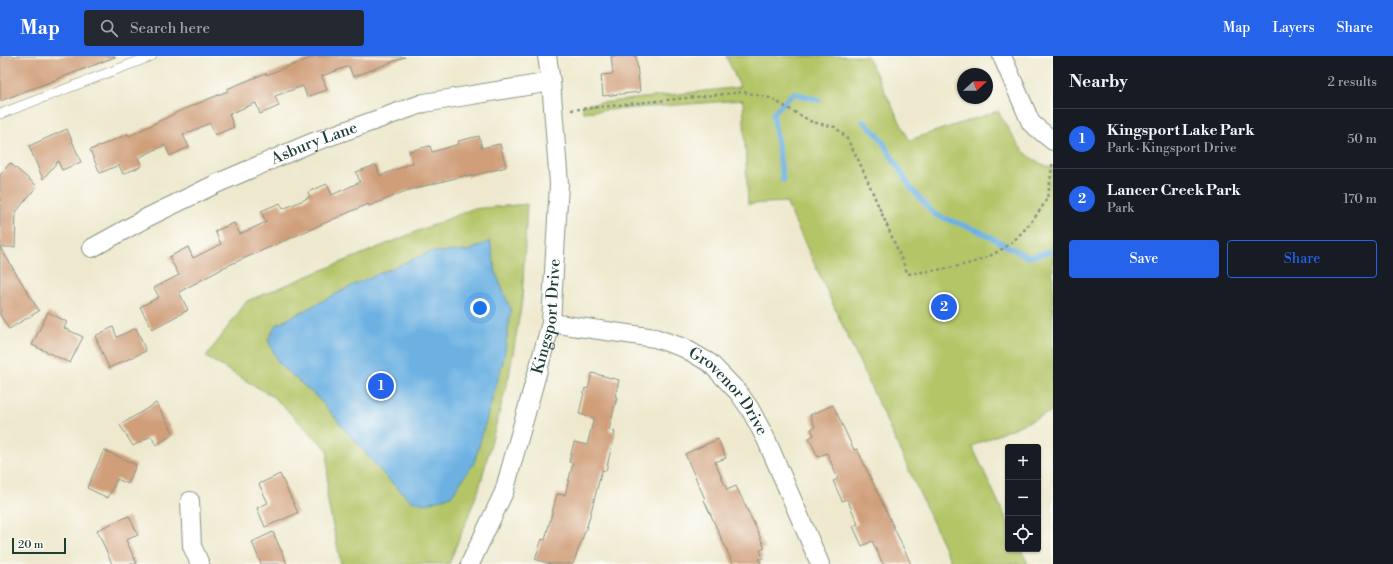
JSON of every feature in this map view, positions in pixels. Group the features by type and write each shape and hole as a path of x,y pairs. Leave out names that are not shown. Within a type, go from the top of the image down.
{"street":[{"name":"Kingsport Drive","path":"470,564 504,492 551,323 559,184 551,82 547,56"},
{"path":"1002,56 1031,123 1053,142"},
{"name":"Asbury Lane","path":"92,248 148,217 218,183 311,143 424,103 551,82"},
{"name":"Grovenor Drive","path":"551,323 655,338 684,348 710,363 738,392 750,409 766,439 820,564"},
{"path":"190,501 192,546 200,564"}],"lane":[{"path":"0,114 152,56"}],"path":[{"path":"566,110 744,92 770,98 812,122 835,127 846,137 859,161 908,274 979,262 997,252 1022,234 1046,200 1053,161"},
{"path":"1048,186 1053,187"}],"green space":[{"path":"726,56 867,56 909,140 998,111 1019,146 1025,153 1042,164 1053,168 1053,411 972,446 1005,517 1005,552 1022,552 1028,564 952,564 786,202 748,204 743,100 583,112 582,105 740,87"},
{"path":"527,204 522,302 509,376 479,489 449,564 341,564 327,498 328,450 272,396 206,357 247,301 472,209"}],"water":[{"path":"490,241 496,273 511,310 504,358 474,463 451,496 426,504 411,501 385,476 319,399 279,364 268,340 276,325 357,283 430,252 468,251"}],"building":[{"path":"0,56 115,56 115,57 0,101"},
{"path":"316,56 405,57 353,77 349,66 322,76 327,90 307,97 303,86 275,96 279,106 260,114 256,103 229,114 234,127 215,135 210,123 183,135 189,147 170,156 165,145 138,158 142,166 123,174 119,165 100,173 90,150 128,134 129,136 182,110 228,91 227,89 266,73 266,75"},
{"path":"611,56 636,56 640,92 603,96 601,75 613,74"},
{"path":"67,129 81,162 62,170 58,161 43,179 29,146"},
{"path":"479,136 482,148 500,144 506,167 467,177 467,175 409,190 369,206 368,204 222,268 179,292 188,310 152,329 140,307 159,297 154,288 179,275 169,257 188,247 193,258 221,244 215,231 234,223 240,234 266,222 261,211 280,203 283,209 310,197 308,192 327,184 332,195 360,182 356,172 376,165 380,176 413,163 409,151 430,146 432,152 459,144 458,141"},
{"path":"10,163 37,186 16,212 15,247 0,247 0,175"},
{"path":"0,247 39,311 9,329 0,315"},
{"path":"48,312 67,322 64,328 83,337 70,363 32,345"},
{"path":"113,327 117,337 136,328 146,351 109,368 95,336"},
{"path":"592,373 619,380 615,397 617,397 609,430 615,432 606,471 602,470 588,523 573,564 550,564 535,559 542,539 545,540 557,494 565,495 573,463 569,462 574,442 587,445 594,418 579,414 585,388 588,389"},
{"path":"156,403 174,434 156,445 151,436 133,446 120,425"},
{"path":"833,405 854,450 857,449 911,564 883,564 872,541 862,546 853,526 858,524 847,499 842,501 833,481 838,479 827,453 818,457 809,438 814,435 811,429 815,427 810,415"},
{"path":"718,439 726,458 715,462 727,490 736,486 756,528 765,548 760,550 763,558 759,559 761,564 733,564 685,454"},
{"path":"104,450 136,465 128,484 117,479 108,498 87,488"},
{"path":"280,474 298,513 265,527 257,508 268,503 259,484"},
{"path":"129,516 138,535 126,540 137,564 112,564 97,530"},
{"path":"273,532 287,564 261,564 252,542"}],"waterway":[{"path":"783,180 773,113 794,93 819,100"},
{"path":"863,121 879,136 910,187 935,215 977,230 1028,257 1053,251"}],"place":[{"name":"Lancer Creek Park","path":"944,307"},
{"name":"Kingsport Lake Park","path":"381,386"}]}
